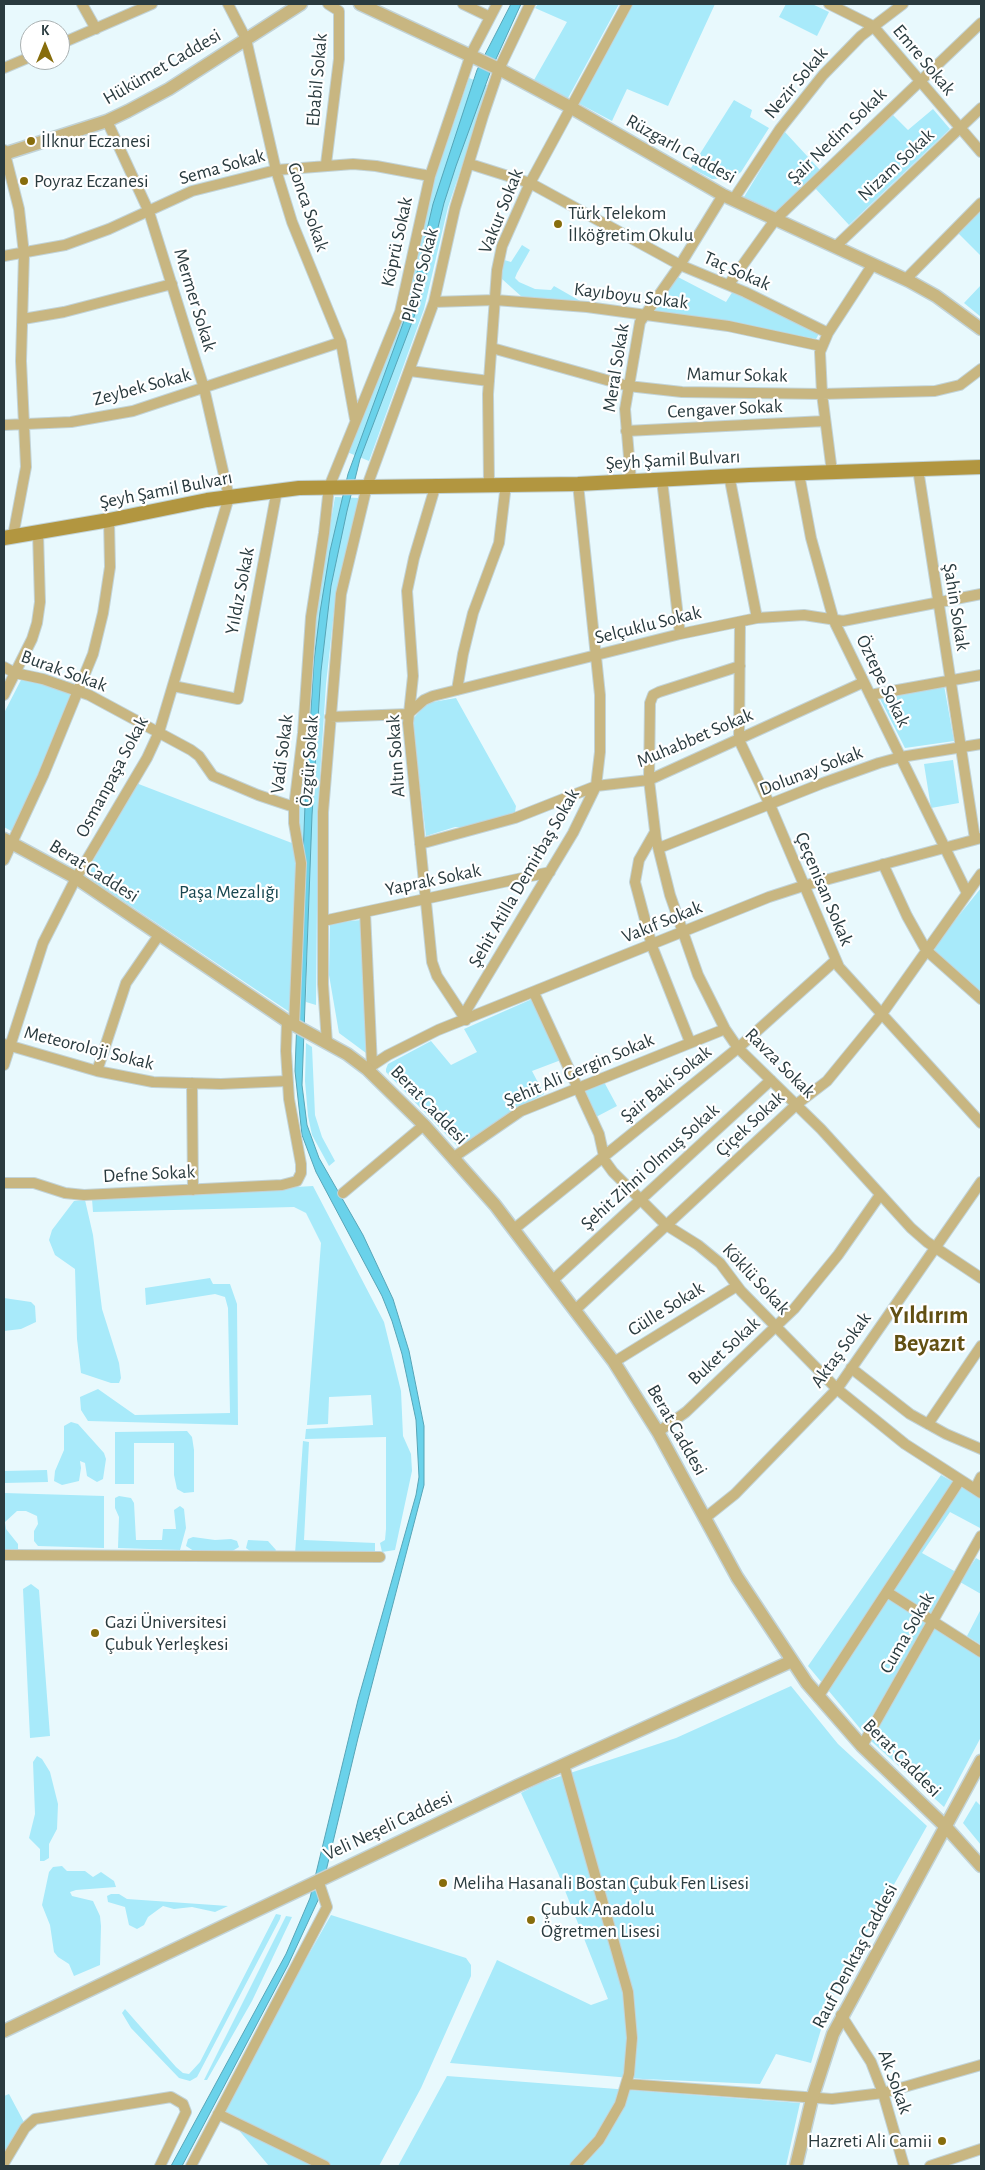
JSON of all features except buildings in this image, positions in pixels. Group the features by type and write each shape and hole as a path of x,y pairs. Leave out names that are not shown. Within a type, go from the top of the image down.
{"main road":[{"name":"Şeyh Şamil Bulvarı","path":"8,537 277,490 436,484 578,484 730,476 981,467"}],"street":[{"path":"82,4 96,29"},
{"path":"70,40 152,4"},
{"name":"Gonca Sokak","path":"228,4 246,39 276,170 292,222 341,342 355,422"},
{"name":"Hükümet Caddesi","path":"4,152 107,121 170,89 301,4"},
{"name":"Ebabil Sokak","path":"326,164 339,59 343,7 328,4"},
{"name":"Rüzgarlı Caddesi","path":"360,4 471,54 570,107 728,198 906,279 936,296 981,329"},
{"path":"463,4 490,17"},
{"name":"Köprü Sokak","path":"333,487 355,422 402,302 430,176 471,54 497,4"},
{"name":"Plevne Sokak","path":"367,486 434,302 455,208 470,164 497,68 530,4"},
{"name":"Vakur Sokak","path":"489,484 489,381 497,270 502,246 530,182 627,4"},
{"name":"Emre Sokak","path":"829,4 872,26 918,82 981,152"},
{"name":"Nezir Sokak","path":"728,198 806,96 844,52 890,8 903,4"},
{"name":"Şair Nedim Sokak","path":"729,284 776,220 981,23"},
{"path":"4,68 20,61"},
{"name":"Nizam Sokak","path":"835,246 981,108"},
{"name":"Mermer Sokak","path":"107,121 149,212 204,388 229,497"},
{"path":"4,152 19,209 24,254 21,361 26,424 26,467 8,537"},
{"name":"Sema Sokak","path":"4,256 24,254 65,245 149,212 192,192 276,170 326,164 376,166 430,176"},
{"name":"Taç Sokak","path":"470,164 530,182 680,265 729,284 828,333"},
{"name":"Meral Sokak","path":"630,481 626,431 628,386 636,336 644,314 728,198"},
{"path":"906,279 981,203"},
{"path":"832,472 819,363 821,346 873,264"},
{"path":"22,319 64,312 172,284"},
{"name":"Kayıboyu Sokak","path":"434,302 495,300 644,314 738,328 821,346"},
{"name":"Zeybek Sokak","path":"4,425 71,422 124,413 341,342"},
{"name":"Mamur Sokak","path":"492,348 628,386 682,392 822,394 946,389 960,385 981,369"},
{"path":"410,371 489,381"},
{"name":"Cengaver Sokak","path":"626,431 825,421"},
{"name":"Şahin Sokak","path":"918,469 959,748 978,838"},
{"name":"Öztepe Sokak","path":"799,474 811,538 834,621 967,893"},
{"path":"730,476 757,618"},
{"path":"662,480 680,634"},
{"name":"Altın Sokak","path":"436,484 414,558 407,591 413,676 408,714 425,900 434,968 464,1018"},
{"path":"458,690 463,654 473,613 499,543 506,484"},
{"name":"Şehit Atilla Demirbaş Sokak","path":"464,1018 587,807 596,786 599,759 600,709 578,484"},
{"name":"Özgür Sokak","path":"327,1043 322,920 322,812 341,594 367,486"},
{"name":"Vadi Sokak","path":"297,1181 301,1173 301,1158 293,1130 287,1081 301,863 294,823 294,807 304,714 310,617 333,487"},
{"name":"Yıldız Sokak","path":"173,686 238,699 277,490"},
{"name":"Osmanpaşa Sokak","path":"4,1065 7,1045 43,943 76,878 147,758 159,732 229,497"},
{"path":"4,860 8,841 78,691 93,654 103,613 110,567 109,520"},
{"path":"4,695 32,639 38,616 38,533"},
{"name":"Selçuklu Sokak","path":"408,714 424,700 458,690 680,634 757,618 804,615 834,621 870,616 981,594"},
{"name":"Çeçenisan Sokak","path":"740,622 739,740 770,805 839,967 981,1123"},
{"name":"Ravza Sokak","path":"740,666 653,694 648,713 649,780 655,832 682,933 698,975 725,1029 738,1048 797,1104 911,1228 934,1247 981,1278"},
{"name":"Burak Sokak","path":"4,667 15,673 43,679 78,691 159,732 195,753 213,776 258,795 294,807"},
{"path":"870,695 981,674"},
{"name":"Muhabbet Sokak","path":"420,844 515,818 596,786 649,780 864,682"},
{"path":"330,716 408,714"},
{"name":"Dolunay Sokak","path":"659,848 832,780 901,757 981,744"},
{"path":"655,832 639,860 635,875 636,890 652,946 690,1042"},
{"name":"Vakıf Sokak","path":"370,1067 416,1041 464,1018 534,993 769,897 978,838"},
{"name":"Berat Caddesi","path":"8,841 76,878 290,1023 370,1067 454,1157 514,1229 614,1362 658,1432 737,1577 818,1697 862,1746 979,1860"},
{"path":"883,864 907,916 926,950 981,999"},
{"name":"Yaprak Sokak","path":"322,920 425,900 550,872"},
{"name":"Çiçek Sokak","path":"575,1310 797,1104 827,1081 881,1015 981,874"},
{"path":"364,912 370,1067"},
{"path":"97,1072 126,983 159,935"},
{"name":"Şair Baki Sokak","path":"514,1229 738,1048 836,960"},
{"name":"Köklü Sokak","path":"534,993 599,1134 604,1157 613,1172 666,1225 714,1258 737,1286 837,1389 905,1444 978,1491"},
{"name":"Şehit Ali Gergin Sokak","path":"454,1157 514,1115 577,1087 725,1029"},
{"name":"Meteoroloji Sokak","path":"7,1045 97,1072 153,1082 192,1084 287,1081"},
{"name":"Şehit Zihni Olmuş Sokak","path":"553,1280 771,1080"},
{"path":"192,1084 193,1190"},
{"path":"343,1193 424,1126"},
{"name":"Defne Sokak","path":"4,1183 34,1183 65,1193 84,1195 193,1190 282,1184 297,1181"},
{"name":"Aktaş Sokak","path":"705,1518 735,1494 837,1389 981,1182"},
{"name":"Buket Sokak","path":"658,1432 686,1412 814,1287 880,1195"},
{"name":"Gülle Sokak","path":"614,1362 737,1286"},
{"path":"928,1424 981,1346"},
{"path":"851,1368 910,1414 946,1434 981,1449"},
{"path":"978,1491 981,1477"},
{"path":"818,1697 960,1480"},
{"name":"Cuma Sokak","path":"862,1746 934,1622 981,1536"},
{"path":"4,1555 380,1557"},
{"path":"887,1592 981,1652"},
{"name":"Veli Neşeli Caddesi","path":"4,2031 564,1764 792,1661"},
{"name":"Rauf Denktaş Caddesi","path":"796,2166 826,2051 842,2015 981,1761"},
{"path":"564,1764 628,1992 632,2038 626,2084 620,2104 607,2128 592,2149 575,2166"},
{"path":"191,2166 327,1906 326,1898 318,1880"},
{"name":"Ak Sokak","path":"842,2015 863,2047 883,2092 904,2166"},
{"path":"626,2084 832,2100 883,2092 981,2065"},
{"path":"4,2163 25,2128 35,2119 166,2097 179,2100 186,2108 160,2166"},
{"path":"218,2114 325,2166"},
{"path":"930,2166 981,2149"}],"green space":[{"path":"538,4 619,4 568,98 534,80 567,22 535,8"},
{"path":"631,4 715,4 668,106 627,89 612,121 578,103"},
{"path":"786,4 812,4 829,12 817,36 779,17"},
{"path":"469,78 487,85 482,107 448,207 424,309 369,461 347,452 396,329 424,211"},
{"path":"734,100 752,110 750,117 769,128 741,172 733,178 712,179 691,168"},
{"path":"933,109 950,129 849,225 815,188 893,115 908,130"},
{"path":"784,131 820,170 777,212 744,197"},
{"path":"980,212 981,214 981,256 957,232"},
{"path":"522,245 530,250 515,278 519,282 535,289 551,290 554,286 582,302 522,297 502,279 501,259 511,262"},
{"path":"676,276 726,302 733,291 820,332 816,339 655,311"},
{"path":"981,285 981,317 964,303"},
{"path":"335,497 359,498 336,593 326,684 318,807 316,1005 306,1002 310,846 299,845 297,815 312,631"},
{"path":"22,678 75,692 13,832 4,827 4,713"},
{"path":"944,685 954,741 905,748 879,697"},
{"path":"456,698 516,806 515,812 472,827 455,827 426,836 412,720 427,703"},
{"path":"953,760 959,803 931,808 924,764"},
{"name":"Paşa Mezalığı","path":"136,783 297,845 291,1013 92,880 89,868"},
{"path":"981,888 981,996 935,951 935,945"},
{"path":"361,920 366,1053 339,1033 329,975 330,923"},
{"path":"532,999 561,1060 532,1071 544,1094 511,1112 460,1149 386,1072 388,1064 431,1041 451,1065 477,1052 464,1029"},
{"path":"306,1043 312,1047 315,1115 322,1137 335,1161 329,1166 312,1135 308,1116 305,1081"},
{"path":"603,1080 617,1106 596,1117 583,1089"},
{"path":"313,1186 384,1322 401,1391 403,1436 411,1454 412,1471 395,1550 382,1552 380,1543 385,1540 386,1529 386,1437 305,1439 306,1429 373,1425 371,1395 329,1397 328,1424 307,1425 321,1243 306,1213 294,1207 93,1212 92,1199"},
{"path":"85,1200 93,1235 102,1309 119,1363 121,1378 119,1383 111,1383 81,1373 77,1339 75,1269 55,1255 49,1240 52,1230 74,1201"},
{"path":"210,1278 213,1284 230,1284 237,1304 238,1425 88,1421 81,1410 80,1397 98,1389 135,1415 230,1413 228,1308 225,1297 215,1294 146,1305 145,1288"},
{"path":"4,1298 31,1302 35,1306 36,1322 21,1329 4,1331"},
{"path":"71,1422 78,1424 104,1453 106,1459 103,1479 97,1482 87,1476 85,1463 80,1461 79,1481 62,1485 54,1481 55,1471 64,1450 64,1426"},
{"path":"187,1431 192,1437 194,1450 194,1492 184,1493 177,1489 174,1475 174,1443 134,1443 134,1484 115,1484 115,1432"},
{"path":"303,1441 309,1442 304,1540 375,1543 375,1554 295,1554"},
{"path":"47,1470 48,1482 4,1483 4,1471"},
{"path":"941,1475 981,1498 981,1525 980,1528 950,1512 922,1553 956,1572 863,1732 808,1666"},
{"path":"4,1493 104,1496 104,1548 38,1546 34,1541 34,1531 38,1524 37,1516 26,1511 17,1511 5,1522 6,1529 18,1544 18,1559 4,1560"},
{"path":"119,1496 131,1498 134,1503 136,1540 162,1540 163,1529 176,1529 174,1510 180,1506 184,1509 186,1528 180,1550 118,1548 119,1517 115,1508 115,1498"},
{"path":"193,1537 215,1540 231,1539 237,1541 239,1547 229,1553 197,1553 186,1546 188,1539"},
{"path":"248,1540 268,1541 276,1550 274,1554 254,1554 246,1548"},
{"path":"976,1558 981,1561 981,1594 960,1582"},
{"path":"31,1584 39,1590 50,1736 30,1738 23,1589"},
{"path":"981,1609 981,1645 967,1636"},
{"path":"936,1626 981,1656 981,1737 944,1807 871,1741"},
{"path":"791,1686 838,1744 927,1826 839,1982 825,2016 811,2063 776,2054 760,2084 643,2079 450,2063 497,1960 591,2005 608,1999 558,1873 521,1793 540,1783 676,1738"},
{"path":"37,1756 42,1759 50,1772 58,1804 57,1829 49,1844 49,1858 44,1861 40,1861 40,1849 29,1838 35,1814 33,1762"},
{"path":"976,1801 981,1806 981,1845 963,1823"},
{"path":"62,1866 67,1871 85,1871 93,1877 101,1872 114,1881 116,1887 70,1892 72,1896 93,1901 100,1916 101,1926 100,1965 74,1976 69,1964 54,1952 50,1925 42,1905 49,1872 53,1867"},
{"path":"119,1894 127,1899 228,1906 215,1912 192,1907 174,1909 163,1906 148,1917 144,1925 137,1929 129,1925 125,1907 108,1902 107,1896"},
{"path":"276,1914 281,1915 280,1919 197,2077 190,2081 179,2078 131,2028 122,2013 125,2009 176,2067 183,2073 189,2074 200,2062"},
{"path":"331,1915 466,1958 471,1965 471,1976 421,2088 379,2166 269,2166 221,2109"},
{"path":"286,1916 292,1917 252,2001 207,2080 204,2080"},
{"path":"447,2076 800,2103 786,2166 398,2166"},
{"path":"9,2094 25,2124 4,2152 4,2096"}],"shaded area":[{"path":"511,4 521,4 491,70 456,166 444,203 420,301 360,459 347,511 331,586 321,671 312,815 302,1085 307,1125 319,1158 363,1235 393,1299 409,1351 424,1426 424,1485 358,1738 320,1896 288,1965 182,2166 171,2166 286,1954 310,1898 358,1700 416,1495 419,1477 416,1420 402,1354 392,1321 382,1296 316,1172 302,1135 295,1071 305,805 314,661 320,612 330,551 348,474 409,307 433,204 477,70"}],"place":[{"name":"İlknur Eczanesi","path":"31,141"},
{"name":"Poyraz Eczanesi","path":"24,181"},
{"name":"Türk Telekom İlköğretim Okulu","path":"558,224"},
{"name":"Gazi Üniversitesi Çubuk Yerleşkesi","path":"95,1633"},
{"name":"Meliha Hasanali Bostan Çubuk Fen Lisesi","path":"443,1883"},
{"name":"Çubuk Anadolu Öğretmen Lisesi","path":"531,1920"},
{"name":"Hazreti Ali Camii","path":"942,2141"}],"district":[{"name":"Yıldırım Beyazıt","path":"929,1330"}]}
